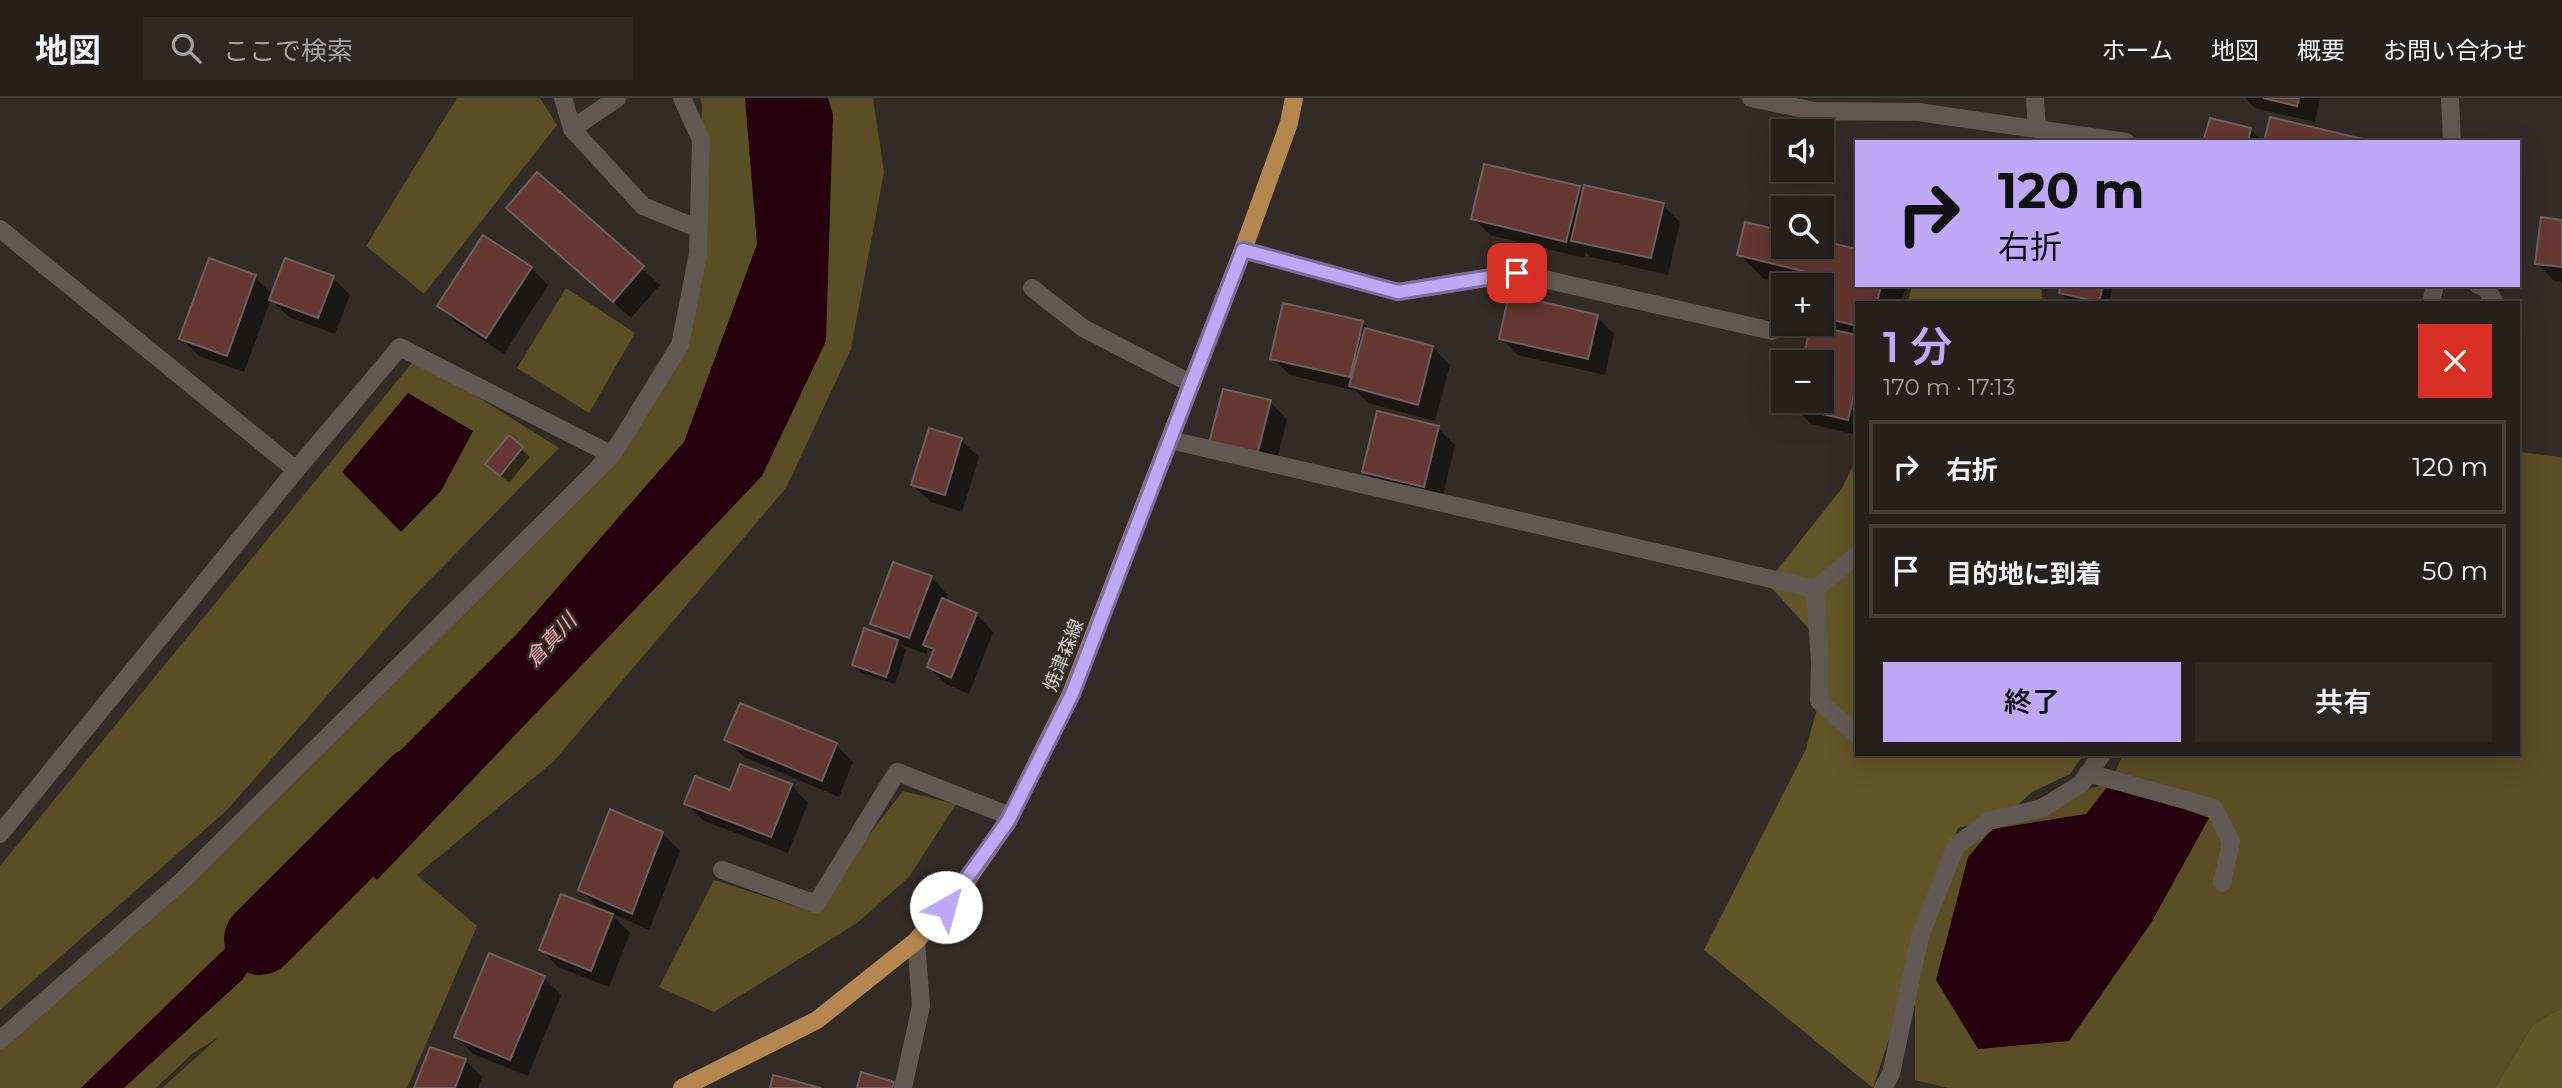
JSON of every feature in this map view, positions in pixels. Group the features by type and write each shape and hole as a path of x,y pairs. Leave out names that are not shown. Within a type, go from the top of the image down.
{"main road":[{"name":"焼津森線","path":"682,1088 817,1020 916,942 960,890 1010,816 1072,694 1243,250 1289,123 1294,98"}],"street":[{"path":"563,98 572,129 643,206 699,229"},
{"path":"572,129 617,98"},
{"path":"0,1040 184,879 612,455 680,345 698,254 701,139 682,98"},
{"path":"1751,98 1814,111 1918,112 2112,140"},
{"path":"2035,98 2037,129"},
{"path":"2450,98 2452,140"},
{"path":"0,229 296,470"},
{"path":"1243,250 1398,292 1517,273 1771,331"},
{"path":"2483,287 2494,301"},
{"path":"1032,288 1083,328 1192,384"},
{"path":"0,834 296,470 400,347 612,455"},
{"path":"1170,440 1815,589"},
{"path":"1815,589 1855,557"},
{"path":"1815,589 1820,663 1819,701 1855,733"},
{"path":"1883,1088 1891,1074 1920,936 1956,846 1989,821 2042,808 2081,784 2101,756"},
{"path":"722,870 816,904 897,772 1010,816"},
{"path":"2088,774 2214,808 2231,842 2222,883"},
{"path":"903,1088 921,1006 916,942"}],"shaded area":[{"path":"457,98 540,98 557,125 424,294 366,246"},
{"path":"700,98 873,98 884,172 851,349 786,488 554,761 417,875 477,926 407,1088 162,1088 219,1037 192,1054 156,1088 0,1088 0,1040 146,915 539,521 676,366 698,254"},
{"path":"1905,287 2041,287 2043,301 1902,301"},
{"path":"566,288 635,333 589,413 517,368"},
{"path":"416,358 559,448 417,593 227,810 0,1010 0,866"},
{"path":"2520,452 2562,457 2562,1008 2533,1024 2495,1088 1948,1088 1915,1080 1915,960 1956,846 1989,821 2111,782 2122,756 2520,756"},
{"path":"1855,462 1855,756 2083,756 2070,774 2032,792 2007,815 1958,828 1873,1088 1704,950 1806,749 1819,701 1809,629 1767,583 1842,488"},
{"path":"903,791 956,804 909,877 857,923 714,1012 659,987 714,880 810,911"},
{"path":"2562,1008 2562,1088 2495,1088 2533,1024"}],"water":[{"path":"745,98 828,98 833,114 826,341 762,476 377,880 323,828 517,634 684,442 757,244"},
{"path":"408,393 473,431 441,491 401,532 342,472"},
{"path":"2111,782 2209,818 2151,923 2069,1041 1978,1049 1936,980 1968,857 1992,829 2086,814"},
{"path":"311,852 341,882 262,950 242,980 124,1088 81,1088 271,904"}],"building":[{"path":"2263,98 2299,98 2297,106"},
{"path":"2270,117 2367,140 2264,140"},
{"path":"2210,118 2251,128 2248,140 2204,140"},
{"path":"1484,164 1580,186 1566,242 1471,219"},
{"path":"537,172 644,266 613,302 506,208"},
{"path":"1584,185 1664,203 1651,258 1571,241"},
{"path":"2541,217 2562,220 2562,267 2535,264"},
{"path":"1745,222 1771,228 1771,259 1834,259 1834,244 1855,249 1855,287 1881,287 1877,301 1855,301 1855,325 1834,320 1834,273 1811,273 1737,255"},
{"path":"483,235 532,267 486,338 437,306"},
{"path":"209,258 256,275 227,356 179,339"},
{"path":"285,258 334,276 318,318 269,300"},
{"path":"2060,287 2103,287 2099,301 2059,293"},
{"path":"1509,294 1598,315 1588,359 1499,339"},
{"path":"1283,303 1363,321 1350,377 1270,359"},
{"path":"1365,328 1433,346 1418,405 1349,386"},
{"path":"1834,330 1855,335 1855,390 1848,420 1818,413 1834,413 1834,350 1805,350 1808,336 1834,336"},
{"path":"1223,389 1271,400 1257,455 1209,443"},
{"path":"1377,411 1439,426 1424,487 1362,472"},
{"path":"929,428 962,438 945,495 911,485"},
{"path":"509,435 523,447 500,476 485,464"},
{"path":"893,562 932,576 909,638 870,624"},
{"path":"942,598 977,613 951,678 927,667 934,649 923,645"},
{"path":"864,628 898,640 886,677 852,665"},
{"path":"740,703 837,743 822,781 724,740"},
{"path":"740,764 792,784 771,837 684,804 695,776 730,790"},
{"path":"610,809 663,832 632,914 578,890"},
{"path":"561,894 613,914 591,971 539,950"},
{"path":"489,953 545,976 510,1060 454,1037"},
{"path":"430,1047 466,1059 455,1088 414,1088"},
{"path":"861,1072 894,1082 892,1088 857,1088"},
{"path":"773,1075 821,1088 770,1088"}],"waterway":[{"name":"倉真川","path":"260,939 417,782"}],"route":[{"path":"946,907 1008,821 1072,694 1243,250 1398,292 1517,273"}]}
